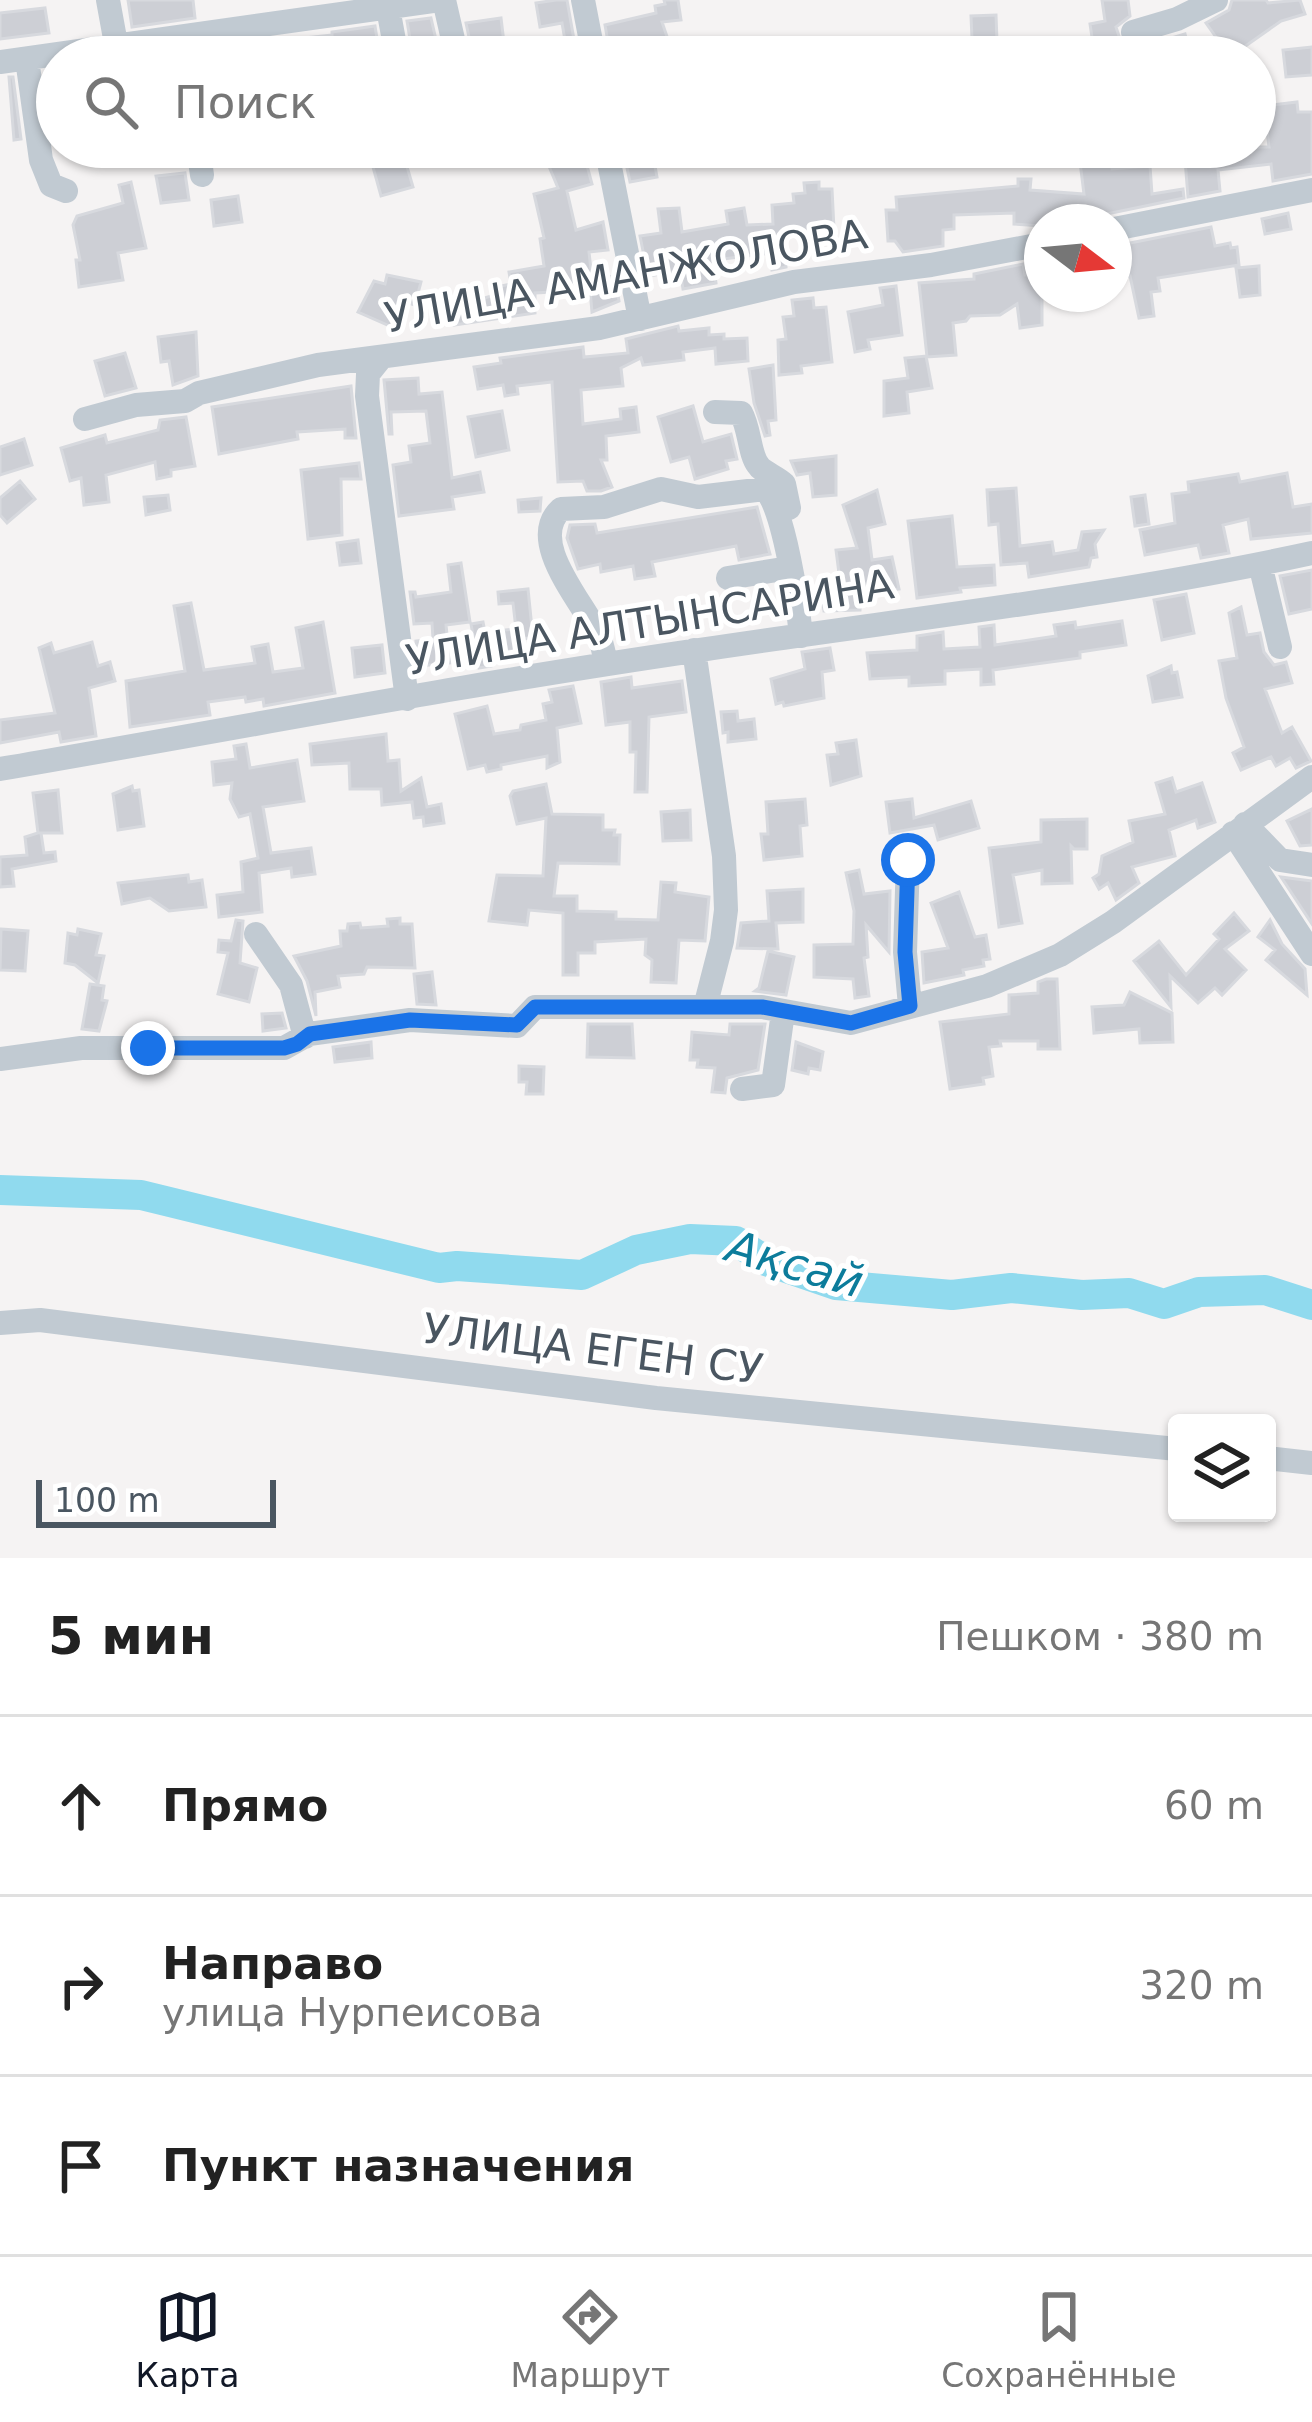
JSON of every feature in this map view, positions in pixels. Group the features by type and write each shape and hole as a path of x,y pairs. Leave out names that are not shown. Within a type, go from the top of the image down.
{"street":[{"path":"108,0 122,36"},
{"path":"235,36 438,0 450,36"},
{"path":"583,0 590,36"},
{"path":"1133,32 1203,9 1216,0"},
{"path":"388,8 393,36"},
{"path":"0,62 36,57"},
{"path":"27,58 36,124"},
{"path":"44,168 51,185 65,191"},
{"path":"201,168 202,175"},
{"path":"610,168 640,319"},
{"path":"1132,225 1312,190"},
{"name":"УЛИЦА АМАНЖОЛОВА","path":"85,419 136,405 185,400 318,364 599,328 794,282 1024,247"},
{"path":"380,358 368,374 367,396 407,699"},
{"path":"715,412 741,412 760,470 784,484 807,635"},
{"path":"606,664 599,636 554,556 554,516 561,509 604,507 661,488 698,497 765,489 771,493 807,635"},
{"name":"УЛИЦА АЛТЫНСАРИНА","path":"0,770 606,664 1040,602 1312,553"},
{"path":"1260,564 1280,647"},
{"path":"728,578 789,568"},
{"path":"694,650 724,856 726,910 705,1007"},
{"path":"0,1059 81,1048 284,1048 305,1037 410,1020 517,1025 535,1007 762,1007 851,1023 987,986 1060,955 1150,897 1312,777"},
{"path":"1239,828 1280,860 1312,866"},
{"path":"1239,828 1312,954"},
{"path":"908,860 905,952 910,1006"},
{"path":"256,934 290,985 305,1037"},
{"path":"742,1089 773,1085 783,1012"},
{"name":"УЛИЦА ЕГЕН СУ","path":"0,1323 40,1320 656,1399 1168,1448"},
{"path":"1276,1459 1312,1462"}],"building":[{"path":"128,0 193,0 195,18 132,27"},
{"path":"567,0 573,36 564,36 562,23 540,27 536,3"},
{"path":"664,0 678,0 681,20 662,22 667,36 607,36 605,25 656,13 655,6 665,4"},
{"path":"1102,0 1128,0 1130,16 1116,27 1119,36 1092,36 1090,24 1105,21"},
{"path":"1232,0 1300,0 1305,14 1281,21 1260,36 1215,36 1206,23 1229,10"},
{"path":"45,8 49,33 0,39 0,13"},
{"path":"996,15 997,36 972,36 971,16"},
{"path":"431,18 435,36 410,36 407,21"},
{"path":"501,18 503,36 469,36 466,23"},
{"path":"375,26 377,36 323,36"},
{"path":"1312,47 1312,75 1286,77 1283,50"},
{"path":"9,77 13,77 21,139 14,140"},
{"path":"1297,102 1298,112 1312,112 1312,174 1273,181 1276,105"},
{"path":"373,168 407,168 413,187 381,196"},
{"path":"550,168 588,168 592,184 567,191 576,230 603,222 608,250 589,252 592,279 615,276 619,301 592,312 590,290 535,293 535,313 454,325 449,308 502,293 501,286 511,284 509,272 544,266 540,239 544,238 534,194 558,188"},
{"path":"627,168 655,168 657,177 630,182"},
{"path":"1081,168 1150,168 1152,194 1183,189 1184,198 1132,209 1132,204 1024,204 1024,225 1014,224 1014,213 954,215 954,229 943,230 943,246 903,252 895,241 888,241 886,210 897,210 896,197 1018,186 1018,179 1031,179 1030,190 1084,194"},
{"path":"1186,168 1236,168 1218,170 1220,191 1188,197"},
{"path":"185,173 189,200 161,203 156,176"},
{"path":"131,182 146,248 118,253 123,280 79,287 73,225 77,216 123,203 119,185"},
{"path":"819,182 819,189 832,189 834,229 784,232 786,267 772,270 771,253 723,259 713,262 716,283 683,289 680,271 648,276 640,236 661,233 658,209 679,208 682,232 728,224 726,211 744,208 747,225 773,224 772,205 794,203 793,194 805,193 804,183"},
{"path":"238,196 242,222 214,226 211,200"},
{"path":"1288,213 1291,229 1265,234 1262,219"},
{"path":"1211,227 1215,246 1230,243 1231,248 1237,247 1239,265 1158,278 1160,291 1151,292 1154,316 1139,318 1132,285 1132,243"},
{"path":"1023,264 1024,312 1042,312 1042,325 1020,328 1017,304 1000,315 970,316 953,323 956,355 927,357 919,283 974,279 974,274"},
{"path":"1259,266 1260,295 1240,297 1236,268"},
{"path":"387,275 421,282 415,305 402,301 392,327 358,312 374,281 385,284"},
{"path":"896,286 902,335 868,340 870,349 855,352 848,312 883,305 880,288"},
{"path":"813,298 814,308 826,307 832,362 779,375 778,340 786,339 783,317 794,316 792,300"},
{"path":"678,326 679,331 709,328 709,335 724,334 724,339 747,338 748,361 716,364 715,348 683,352 684,360 643,365 641,358 621,368 623,386 581,390 583,424 621,419 620,409 636,407 639,432 606,436 607,460 601,460 612,487 601,491 587,491 583,481 558,482 552,382 517,386 518,394 505,396 503,385 478,389 474,367 501,363 500,358 583,347 584,357 628,353 626,339"},
{"path":"196,332 198,376 173,385 169,361 161,362 158,337"},
{"path":"125,353 136,388 105,396 95,361"},
{"path":"926,356 932,388 907,392 909,413 884,416 884,381 908,378 905,358"},
{"path":"773,365 776,420 768,421 770,435 765,436 749,369"},
{"path":"418,378 419,394 442,392 452,478 480,472 484,492 452,497 454,509 399,516 393,465 411,462 409,446 430,443 426,411 391,412 389,434 384,380"},
{"path":"351,386 356,438 345,438 345,429 297,432 298,439 219,454 212,407"},
{"path":"693,406 703,442 731,434 737,459 726,461 728,469 695,479 689,457 671,462 658,417"},
{"path":"502,411 509,450 476,457 468,417"},
{"path":"186,417 195,466 171,470 171,476 157,479 155,462 106,475 109,502 84,505 81,478 70,481 61,448 105,435 107,443 158,430 160,420"},
{"path":"24,439 32,465 0,475 0,447"},
{"path":"836,456 836,495 813,497 810,473 797,475 791,461"},
{"path":"359,463 361,479 341,479 342,535 308,539 301,470"},
{"path":"1287,473 1293,507 1312,504 1312,533 1251,539 1248,519 1223,525 1229,553 1201,558 1198,545 1145,555 1140,530 1175,523 1172,494 1189,492 1188,482 1238,474 1240,482"},
{"path":"20,481 35,499 7,523 0,515 0,498"},
{"path":"1016,488 1020,546 1052,542 1054,554 1078,550 1082,532 1104,530 1095,544 1097,557 1091,558 1089,567 1029,577 1027,563 1001,565 998,524 989,525 987,490"},
{"path":"877,490 885,524 868,528 872,560 892,557 899,589 861,594 860,610 824,611 820,584 840,581 836,550 857,548 843,505"},
{"path":"168,495 170,510 146,515 144,497"},
{"path":"1145,495 1149,524 1135,526 1131,497"},
{"path":"541,498 540,511 519,512 518,500"},
{"path":"757,507 770,554 739,560 736,546 652,562 655,576 635,579 633,566 601,572 600,564 578,569 567,538 570,525 595,524 597,533"},
{"path":"952,516 957,567 994,565 995,585 917,598 908,521"},
{"path":"358,540 361,563 340,565 337,543"},
{"path":"461,563 470,622 446,625 450,663 419,666 416,641 433,639 432,623 414,624 410,592 416,597 451,592 448,565"},
{"path":"1312,570 1312,609 1289,614 1280,576"},
{"path":"528,589 533,638 520,639 521,650 489,653 491,666 479,668 471,624 483,622 485,632 516,629 513,603 499,604 498,592"},
{"path":"1186,594 1194,633 1162,640 1154,600"},
{"path":"191,603 204,670 255,663 252,647 268,644 273,672 303,668 296,628 323,622 335,693 264,706 263,699 246,702 245,697 208,702 210,715 130,727 126,681 185,671 174,606"},
{"path":"1241,607 1247,635 1260,633 1264,652 1274,665 1286,662 1292,683 1265,689 1282,733 1292,727 1311,761 1296,768 1290,758 1276,766 1271,757 1241,770 1233,753 1244,747 1226,698 1219,661 1237,658 1229,613"},
{"path":"1122,621 1126,645 1080,652 1080,658 993,670 994,684 981,685 981,669 945,671 945,684 909,686 909,677 870,679 867,653 917,650 917,636 943,632 944,649 980,647 979,627 994,625 995,645 1056,636 1054,625 1075,622 1076,628"},
{"path":"92,642 98,666 110,662 115,681 89,688 96,736 61,742 59,732 0,743 0,720 55,713 39,648 51,643 54,653"},
{"path":"382,645 385,673 355,677 352,648"},
{"path":"830,648 834,670 822,672 824,698 776,704 771,679 805,669 802,652"},
{"path":"1171,666 1172,673 1177,672 1182,697 1153,702 1148,676"},
{"path":"631,677 632,688 682,681 686,712 649,717 647,792 635,792 636,752 630,752 630,722 606,725 601,682"},
{"path":"573,686 581,723 557,728 560,762 547,768 547,756 487,772 485,765 468,769 455,714 487,706 494,734 520,730 521,725 546,720 543,704 552,702 549,690"},
{"path":"737,711 738,721 754,719 756,739 728,742 721,712"},
{"path":"386,734 388,761 399,760 401,791 421,778 427,807 441,804 444,823 424,826 423,817 414,818 412,802 382,805 381,789 350,789 349,763 312,765 310,744"},
{"path":"856,740 861,776 831,785 827,755 838,754 836,743"},
{"path":"246,744 250,768 297,760 304,801 263,807 271,853 311,848 315,874 292,877 291,868 259,873 262,912 219,917 217,895 243,892 241,862 258,858 250,814 239,817 230,799 232,783 214,785 212,762 236,759 234,746"},
{"path":"1172,778 1176,792 1202,783 1215,822 1198,828 1196,820 1169,830 1175,856 1132,867 1139,883 1116,900 1108,883 1099,889 1093,878 1099,874 1102,856 1133,842 1129,821 1165,814 1156,783"},
{"path":"546,784 552,814 603,815 603,830 620,835 619,864 558,863 554,896 577,896 577,911 616,912 616,919 658,920 661,882 676,883 675,892 709,897 705,941 679,940 676,983 651,982 646,939 595,942 595,953 578,953 578,975 563,975 563,913 529,910 527,925 489,921 497,875 543,876 546,818 517,824 510,796 513,791"},
{"path":"132,786 133,791 139,790 144,826 118,830 113,794"},
{"path":"58,790 62,833 41,833 44,853 55,852 56,861 12,869 14,886 0,887 0,857 27,855 25,837 38,833 33,793"},
{"path":"805,799 802,856 764,860 761,834 768,834 766,802"},
{"path":"912,799 914,818 971,801 979,828 938,840 934,825 890,833 886,802"},
{"path":"1312,809 1312,845 1300,846 1287,821"},
{"path":"690,810 691,840 663,841 661,812"},
{"path":"1087,819 1087,849 1071,846 1072,883 1042,884 1042,870 1013,875 1022,923 999,927 989,848 1041,842 1041,820"},
{"path":"859,870 864,894 890,891 889,952 866,925 869,996 855,998 853,979 814,977 814,945 853,944 854,911 846,873"},
{"path":"188,875 189,882 202,880 206,907 169,911 150,898 122,904 118,883"},
{"path":"1281,877 1312,881 1312,924"},
{"path":"803,889 803,922 776,923 778,949 737,948 741,923 769,921 767,891"},
{"path":"959,892 975,937 986,935 990,959 983,960 984,966 963,970 964,975 924,983 922,952 948,948 931,903"},
{"path":"1234,913 1249,931 1225,949 1246,970 1222,995 1215,988 1198,1003 1170,976 1171,1007 1134,961 1159,941 1186,975 1219,939 1214,934"},
{"path":"400,918 400,924 412,924 415,968 367,967 364,974 338,976 340,987 315,992 316,1016 294,956 341,946 340,931 347,931 348,924 388,926 387,919"},
{"path":"236,920 243,921 240,963 257,968 249,1002 218,994 228,953 218,952 219,940 231,941"},
{"path":"1270,920 1282,944 1305,969 1307,995 1266,960 1275,950 1258,937"},
{"path":"1,929 28,931 25,971 0,970"},
{"path":"78,929 101,934 96,955 104,956 98,983 65,963 68,933 77,935"},
{"path":"768,951 794,957 786,995 755,991"},
{"path":"432,972 436,1005 417,1004 414,974"},
{"path":"1057,979 1060,1049 1038,1049 1038,1041 1000,1041 1001,1046 989,1047 993,1076 983,1078 984,1084 950,1089 940,1022 1009,1014 1009,995 1038,993 1038,982"},
{"path":"90,984 104,986 102,1000 107,1001 99,1031 82,1029"},
{"path":"1130,992 1172,1013 1173,1042 1140,1043 1139,1029 1094,1033 1092,1007 1124,1005"},
{"path":"282,1013 286,1028 263,1031 262,1014"},
{"path":"588,1024 632,1024 634,1058 587,1057"},
{"path":"730,1024 765,1024 758,1070 727,1078 725,1093 712,1092 715,1068 697,1067 698,1060 690,1060 692,1032 729,1035"},
{"path":"371,1042 372,1058 335,1062 333,1047"},
{"path":"796,1042 823,1052 820,1070 809,1068 808,1074 792,1070"},
{"path":"519,1066 544,1067 543,1094 526,1094 527,1082 519,1082"}],"waterway":[{"name":"Ақсай","path":"0,1190 141,1195 439,1268 582,1275 636,1250 690,1239 736,1241 766,1261 836,1285 952,1295 1011,1288 1082,1295 1129,1293 1164,1304 1199,1292 1265,1290 1312,1305"}],"route":[{"path":"148,1048 284,1048 310,1034 410,1020 517,1025 535,1007 762,1007 851,1023 873,1018 910,1006 905,952 908,860"}]}
